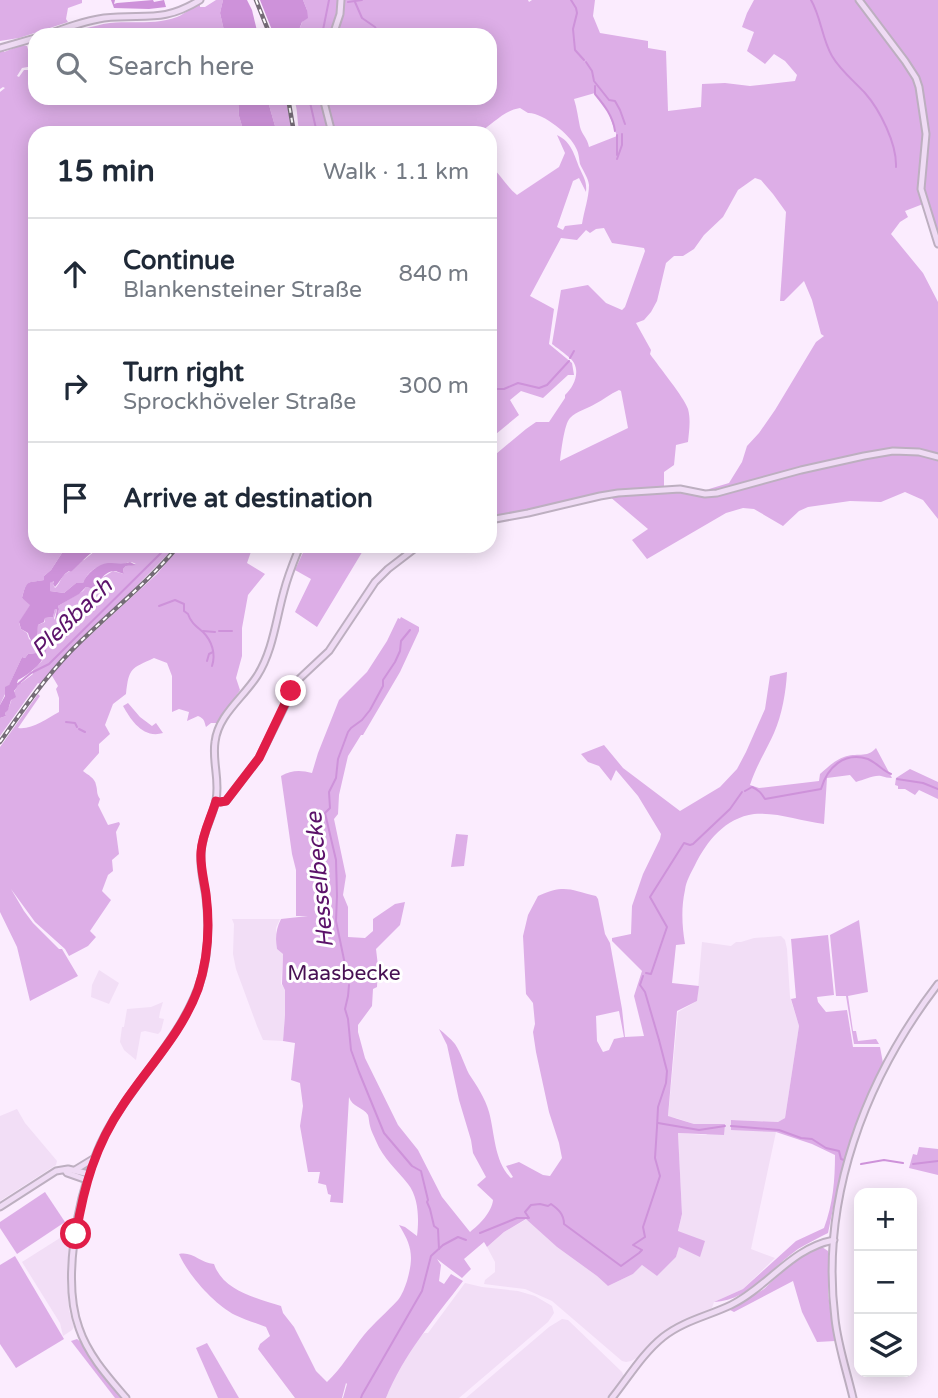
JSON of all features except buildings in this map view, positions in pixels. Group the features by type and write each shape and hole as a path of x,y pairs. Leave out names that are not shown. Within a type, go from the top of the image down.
{"street":[{"path":"69,28 110,18 156,17 187,8 200,0"},
{"path":"335,28 341,0"},
{"path":"859,0 905,61 919,87 926,134 920,188 938,244"},
{"path":"0,48 28,40"},
{"path":"325,105 330,126"},
{"path":"497,519 618,493 680,489 705,494 717,493 801,470 893,451 919,452 938,457"},
{"path":"126,1398 88,1348 73,1307 73,1252 82,1197 94,1159 111,1123 179,1027 197,990 207,948 208,913 201,854 203,836 216,801 216,734 225,715 254,680 267,656 288,577 297,553"},
{"path":"216,801 226,801 257,762 298,678 329,651 376,582 409,553"},
{"path":"853,1398 834,1317 834,1240 840,1195 849,1156 881,1072 901,1037 938,984"},
{"path":"75,1170 94,1159"},
{"path":"65,1170 67,1173 88,1177"},
{"path":"0,1207 56,1171 75,1170 88,1177"},
{"path":"612,1398 654,1345 670,1332 731,1305 748,1295 800,1253 834,1240"}],"shaded area":[{"path":"111,0 115,0 114,4 164,0 166,7 114,8"},
{"path":"223,0 247,0 256,28 223,28 220,13"},
{"path":"260,0 303,0 308,18 300,28 271,28"},
{"path":"238,105 269,105 275,126 242,126"},
{"path":"62,553 91,553 65,574 55,587 54,581 50,583 50,591 64,593 76,583 83,583 100,565 130,562 136,565 126,566 123,569 124,574 114,571 108,573 95,589 86,587 58,606 57,619 55,620 55,609 53,617 45,618 44,622 38,625 38,640 49,643 45,654 38,666 18,680 14,691 16,697 11,700 6,716 0,718 5,687 9,685 22,657 36,653 28,633 21,629 19,622 30,605 22,598 25,588 31,582 44,580 44,576"},
{"path":"232,919 280,919 276,928 276,943 277,949 283,954 283,1041 263,1040 257,1026 236,969"},
{"path":"781,936 787,949 790,997 799,1026 785,1118 778,1122 731,1120 731,1129 776,1132 751,1249 775,1258 743,1289 714,1302 712,1308 672,1326 637,1358 626,1362 552,1301 525,1289 484,1284 495,1272 495,1262 487,1247 504,1232 527,1219 557,1247 608,1286 633,1274 642,1265 657,1276 676,1257 679,1246 700,1256 678,1232 682,1214 678,1133 706,1135 724,1124 694,1124 668,1117 678,1012 697,1001 702,942 731,946 736,942 754,938"},
{"path":"99,970 119,983 109,1004 91,997 92,985"},
{"path":"163,1002 159,1018 164,1019 161,1031 158,1034 141,1032 136,1060 124,1050 120,1042 127,1009 151,1007"},
{"path":"17,1109 25,1123 57,1161 56,1165 0,1201 0,1116"},
{"path":"71,1231 67,1284 69,1310 74,1327 63,1336 60,1323 22,1262"},
{"path":"465,1283 535,1296 552,1306 554,1313 548,1322 459,1398 386,1398 408,1348 424,1333 428,1333"},
{"path":"562,1319 568,1320 622,1372 624,1376 607,1398 466,1398 549,1327"}],"green space":[{"path":"0,0 82,0 82,3 68,8 68,22 50,28 28,28 28,35 0,41"},
{"path":"216,0 223,0 220,13 223,28 87,28 119,22 169,19 183,14 200,2 200,7"},
{"path":"303,0 338,0 333,28 300,28 307,10"},
{"path":"342,0 595,0 593,16 600,33 648,41 648,48 666,51 668,111 701,107 702,84 750,86 795,81 797,75 785,61 774,54 765,64 747,51 754,32 742,27 754,0 857,0 917,76 862,0 938,0 938,240 923,192 923,149 920,183 923,204 905,211 908,217 900,222 891,234 923,273 938,302 938,519 923,500 905,492 881,502 850,501 808,507 799,511 783,526 754,509 743,508 726,513 647,559 632,540 648,529 609,496 659,491 708,492 709,489 729,483 742,462 747,446 775,410 816,342 824,336 821,334 804,281 784,301 780,301 786,212 761,180 755,178 738,190 723,217 694,249 683,256 674,256 666,263 657,301 644,320 636,323 651,350 650,354 682,397 689,413 688,442 676,445 674,465 664,472 664,487 598,495 497,517 497,453 536,422 549,422 575,380 576,367 573,361 552,344 561,290 588,285 606,303 622,310 644,248 612,243 604,228 590,233 586,230 577,240 561,238 530,296 554,309 549,344 572,363 574,375 568,375 543,398 521,391 510,400 519,415 497,433 497,172 517,195 559,167 565,153 557,135 566,141 585,180 586,192 579,178 573,181 557,227 563,230 565,226 582,224 588,194 589,185 577,150 555,125 520,108 503,115 488,126 332,126 326,105 497,105 497,28 336,28","holes":["595,93 607,109 617,136 589,147 580,127 574,99","621,391 628,428 560,461 564,432 570,418"]},
{"path":"22,45 27,46 28,67 22,68 17,76 28,70 28,105 238,105 242,126 28,126 28,553 62,553 44,576 44,580 31,582 25,588 22,598 31,604 19,623 33,642 36,653 22,657 0,705 0,92 5,88 0,89 0,51"},
{"path":"269,105 287,105 291,126 275,126"},
{"path":"322,105 328,126 298,126 296,106"},
{"path":"92,553 169,553 64,656 40,684 38,683 0,736 0,718 6,716 17,683 33,674 49,643 47,640 38,639 38,625 45,622 45,618 53,617 55,609 54,618 57,619 58,606 86,587 92,590 104,576 113,571 124,574 123,569 126,566 136,564 129,562 123,566 99,567 86,577 83,583 76,583 64,593 50,591 50,583 54,580 55,588 64,575 79,561"},
{"path":"174,553 251,553 247,563 265,574 248,595 242,628 242,656 236,678 240,690 218,723 211,723 206,727 203,719 198,716 187,721 189,712 179,709 172,712 172,676 167,663 154,658 132,670 126,694 113,704 105,725 110,734 99,744 99,753 83,771 95,783 100,799 98,805 108,825 120,824 116,832 119,854 112,860 113,871 108,875 102,891 111,900 90,931 96,937 88,946 69,956 65,949 35,922 11,889 33,923 62,949 78,976 30,1001 17,947 0,912 0,747 38,694 40,696 18,728 34,726 59,712 56,689 58,686 51,674 157,574"},
{"path":"303,553 362,553 317,627 295,612 311,579 295,570"},
{"path":"401,617 419,627 419,631 400,672 348,756 339,795 338,814 334,819 346,876 343,895 348,907 348,937 365,938 373,931 373,919 395,904 405,902 400,925 376,949 377,987 373,989 372,1006 358,1025 358,1032 365,1058 398,1125 418,1150 442,1197 470,1232 488,1214 493,1200 477,1185 486,1177 473,1153 447,1045 439,1029 455,1044 483,1097 501,1164 511,1178 513,1177 506,1166 519,1162 550,1176 562,1158 536,1052 533,1003 526,994 523,936 528,915 538,896 561,889 596,896 605,934 610,943 625,1037 644,1036 634,996 642,971 612,938 631,934 632,906 661,834 638,796 616,770 611,781 599,766 588,762 581,754 604,745 623,768 680,811 720,787 737,769 765,709 770,676 787,672 779,719 750,785 759,788 819,781 820,774 837,760 869,753 876,748 892,778 875,776 856,782 850,775 827,778 824,824 763,814 734,820 711,839 688,880 682,910 685,944 676,945 672,983 699,986 697,1001 677,1011 668,1116 694,1124 725,1124 724,1135 678,1133 682,1214 678,1231 705,1241 700,1257 679,1247 676,1257 657,1276 642,1265 633,1274 608,1286 526,1219 504,1232 487,1247 484,1242 464,1259 471,1269 462,1278 437,1259 441,1265 439,1281 444,1284 451,1274 463,1281 410,1352 386,1398 343,1398 346,1383 342,1398 295,1398 258,1349 270,1336 266,1327 235,1315 219,1304 195,1280 179,1254 188,1254 214,1264 218,1273 233,1287 281,1306 316,1371 327,1382 364,1335 398,1300 406,1283 411,1265 410,1252 407,1239 399,1225 417,1236 416,1202 408,1184 379,1147 368,1115 349,1097 343,1203 330,1202 331,1195 328,1194 326,1185 318,1183 320,1172 308,1172 300,1126 303,1106 300,1083 291,1080 295,1043 283,1041 283,954 277,949 276,941 281,919 308,916 296,916 296,870 281,776 296,771 312,773 339,700 367,672 398,618","holes":["619,1011 624,1037 614,1039 609,1050 603,1052 597,1041 596,1016"]},
{"path":"128,703 152,726 156,723 163,733 149,733 138,727 123,706"},
{"path":"910,769 938,782 938,799 919,790 915,795 905,789 898,789 895,785 896,778"},
{"path":"456,834 468,835 464,866 451,867"},
{"path":"859,920 868,992 848,996 853,1031 856,1031 858,1041 876,1039 879,1044 854,1044 846,996 836,996 830,935"},
{"path":"828,935 834,995 817,997 818,1002 826,1012 847,1010 853,1047 880,1047 883,1063 854,1130 828,1233 788,1256 749,1290 738,1296 714,1302 743,1289 796,1241 824,1228 827,1219 833,1192 835,1155 776,1132 731,1130 731,1120 778,1122 785,1118 799,1026 791,999 796,998 791,939"},
{"path":"919,1147 938,1149 938,1175 909,1168 913,1154 917,1155"},
{"path":"45,1192 65,1222 17,1254 0,1228 0,1222"},
{"path":"822,1247 828,1251 828,1294 835,1341 817,1342 802,1312 793,1281 734,1312 730,1310 764,1289 787,1267"},
{"path":"15,1256 64,1339 16,1368 0,1344 0,1265"},
{"path":"77,1339 123,1398 115,1398 71,1341"},
{"path":"207,1343 239,1398 218,1398 196,1348"}],"waterway":[{"name":"Pleßbach","path":"323,28 329,0"},
{"path":"348,2 362,0"},
{"path":"571,0 577,13 573,29 575,50 584,60"},
{"path":"811,0 832,56 865,93 882,118 894,148 896,167"},
{"path":"355,2 362,18 376,28"},
{"path":"586,62 594,81 609,100 615,101 625,124"},
{"path":"595,86 595,94 610,116 615,131"},
{"name":"Pleßbach","path":"311,105 315,126"},
{"path":"617,159 622,145 622,134"},
{"path":"617,135 617,155"},
{"path":"570,358 574,351"},
{"path":"497,389 518,383 539,388 547,385 569,361"},
{"name":"Pleßbach","path":"18,684 31,673 49,664 161,553"},
{"path":"159,606 175,600 184,604 184,611 211,644 214,657 212,666"},
{"name":"Hesselbecke","path":"348,979 336,921 336,860 325,813 330,808 329,792 336,778 338,759 348,732 370,710 400,651 401,641 410,630"},
{"path":"203,631 215,632"},
{"path":"219,631 232,631"},
{"path":"207,661 209,654 213,652"},
{"path":"66,722 75,723 77,727"},
{"path":"79,729 85,732"},
{"path":"745,791 752,787 765,799 821,789 832,768 851,757 868,759 891,774"},
{"path":"897,779 923,783 938,789"},
{"path":"646,973 651,974 667,927 650,897 684,843 693,844 730,809 742,792"},
{"path":"643,976 640,985 645,992 659,1040"},
{"name":"Hesselbecke","path":"349,985 345,1009 351,1050 384,1133 412,1166 421,1171 434,1226 438,1229 439,1249"},
{"name":"Maasbecke","path":"480,1233 517,1218 529,1218 525,1212 531,1205 551,1204 562,1215 564,1224 621,1266 642,1250 633,1245 645,1237 643,1227 660,1176 655,1158 658,1107 667,1071 659,1040"},
{"name":"Maasbecke","path":"658,1123 699,1130 725,1126"},
{"name":"Maasbecke","path":"731,1126 779,1130 812,1139 826,1148 839,1151 841,1159 844,1160"},
{"name":"Maasbecke","path":"861,1164 884,1160 903,1163"},
{"name":"Maasbecke","path":"913,1164 938,1161"},
{"name":"Maasbecke","path":"361,1398 422,1291 431,1256 458,1237 466,1240"}],"railway":[{"path":"256,0 267,28"},
{"path":"289,105 293,126"},
{"path":"0,742 60,662 172,553"}],"route":[{"path":"76,1234 82,1197 101,1142 111,1123 179,1027 201,979 208,932 201,859 205,828 216,801 226,801 257,762 291,691"}]}
